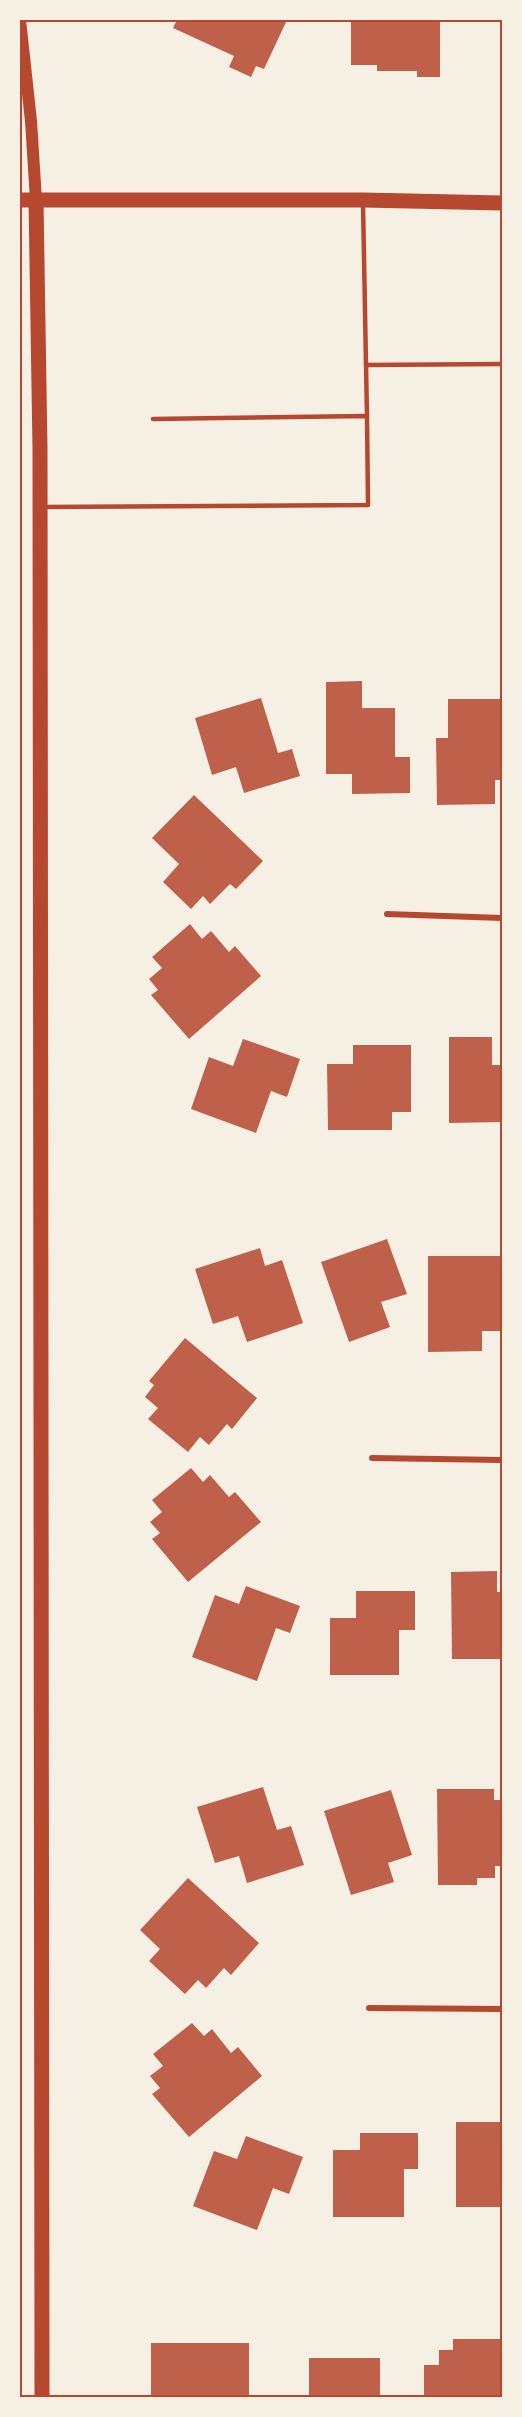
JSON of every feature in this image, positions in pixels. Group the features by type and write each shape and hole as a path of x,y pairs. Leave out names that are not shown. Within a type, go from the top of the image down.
{"main road":[{"path":"20,20 31,121 36,200 40,507 42,2397"},
{"path":"20,200 363,200 502,203"}],"street":[{"path":"387,914 502,918"},
{"path":"372,1458 502,1460"},
{"path":"369,2008 502,2009"}],"lane":[{"path":"40,507 368,505 363,200"},
{"path":"366,365 502,364"},
{"path":"153,419 367,416"}],"building":[{"path":"177,20 287,20 264,69 256,66 251,77 229,67 234,56 173,28"},
{"path":"351,20 440,20 440,77 417,77 417,71 377,71 377,65 351,65"},
{"path":"362,681 362,708 395,708 395,757 410,757 410,793 352,794 352,774 326,774 326,682"},
{"path":"261,698 278,753 292,749 300,776 244,793 236,767 212,775 195,718"},
{"path":"448,699 502,699 502,780 495,780 495,804 437,805 436,738 448,738"},
{"path":"194,795 263,861 236,889 230,884 210,904 203,896 191,909 163,882 179,864 152,838"},
{"path":"190,924 202,939 211,931 229,952 235,946 261,976 189,1039 151,995 158,990 149,979 162,968 152,957"},
{"path":"449,1037 492,1037 492,1065 502,1065 502,1122 449,1123"},
{"path":"243,1039 300,1059 287,1097 271,1091 256,1133 191,1109 209,1057 233,1066"},
{"path":"353,1045 411,1045 411,1112 392,1112 392,1130 328,1130 327,1064 353,1064"},
{"path":"387,1239 407,1294 381,1302 390,1327 349,1342 321,1262"},
{"path":"260,1248 265,1266 282,1260 303,1323 247,1342 238,1316 213,1324 195,1269"},
{"path":"428,1256 502,1256 502,1331 482,1331 482,1351 428,1352"},
{"path":"185,1338 257,1398 232,1429 227,1424 209,1445 200,1437 188,1452 148,1419 158,1408 145,1397 154,1385 149,1381"},
{"path":"191,1468 203,1482 210,1475 229,1497 235,1492 261,1522 188,1582 152,1539 160,1533 150,1522 162,1512 152,1500"},
{"path":"497,1571 497,1592 502,1592 502,1659 452,1659 451,1572"},
{"path":"246,1586 300,1606 290,1633 276,1628 257,1681 192,1657 215,1595 239,1604"},
{"path":"356,1591 415,1591 415,1630 399,1630 399,1675 330,1675 330,1618 356,1618"},
{"path":"263,1787 277,1830 291,1826 304,1865 247,1883 239,1856 215,1863 197,1807"},
{"path":"437,1789 494,1789 494,1800 502,1800 502,1866 495,1866 495,1878 477,1878 477,1885 438,1885"},
{"path":"391,1790 412,1855 388,1863 394,1882 351,1895 324,1811"},
{"path":"188,1878 259,1943 231,1975 224,1968 206,1988 198,1980 185,1994 149,1961 160,1949 140,1930"},
{"path":"192,2023 204,2036 212,2029 231,2053 238,2047 262,2076 189,2137 152,2094 160,2088 150,2076 163,2066 153,2054"},
{"path":"456,2122 500,2122 502,2207 456,2207"},
{"path":"360,2133 418,2133 418,2169 404,2169 404,2217 333,2217 333,2150 360,2150"},
{"path":"246,2136 303,2157 289,2194 273,2188 257,2230 193,2206 214,2151 237,2159"},
{"path":"453,2339 502,2339 502,2398 424,2398 424,2365 439,2365 439,2350 453,2350"},
{"path":"151,2343 249,2343 249,2398 151,2398"},
{"path":"309,2358 380,2358 380,2398 309,2398"}]}
